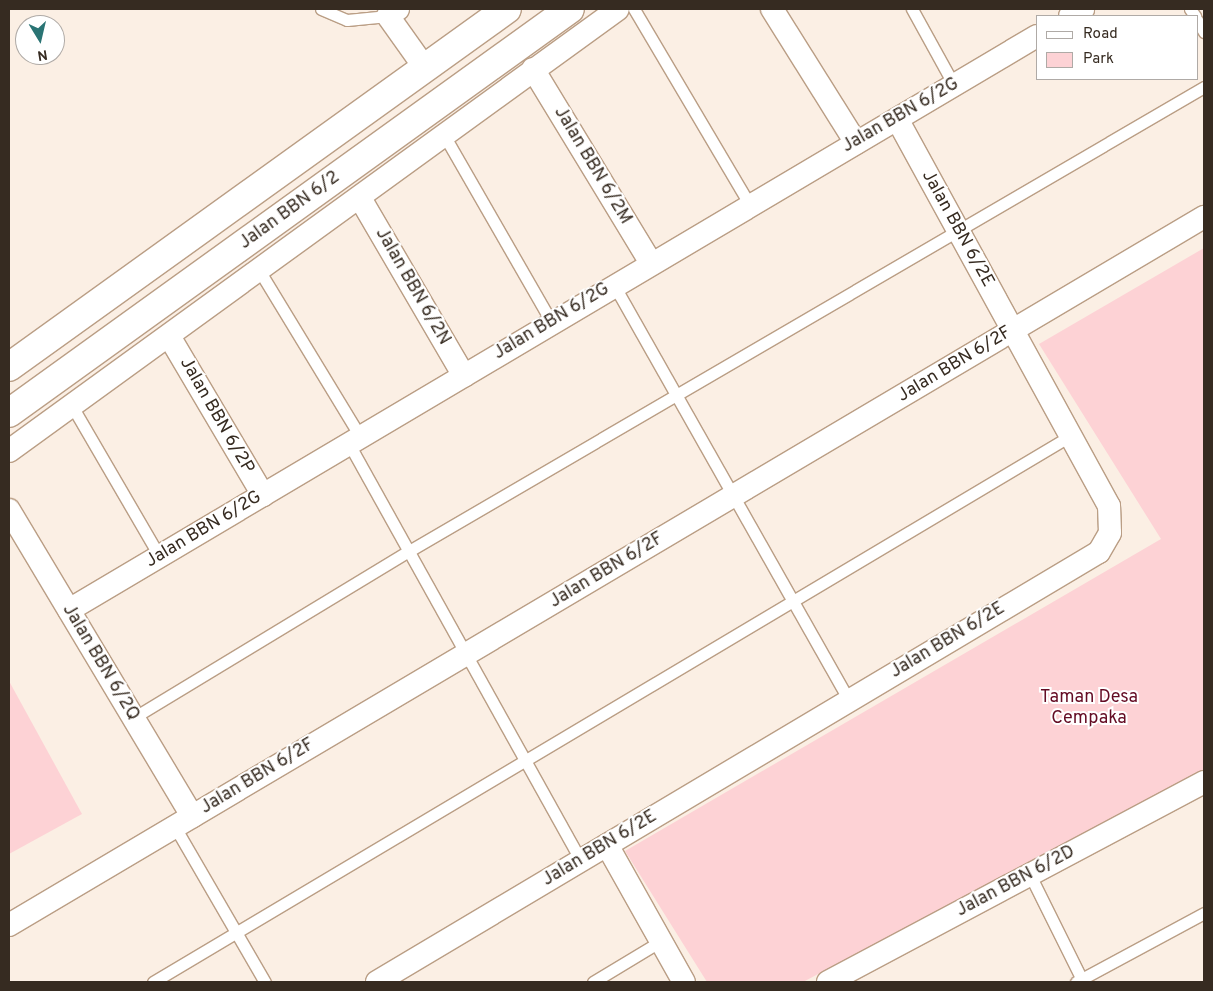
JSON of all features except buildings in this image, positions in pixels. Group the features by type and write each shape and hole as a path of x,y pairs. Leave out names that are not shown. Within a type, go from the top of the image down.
{"street":[{"path":"9,367 506,9"},
{"name":"Jalan BBN 6/2","path":"9,413 570,9"},
{"path":"9,451 618,9"},
{"path":"772,9 856,143"},
{"path":"1072,15 1083,9"},
{"path":"393,12 425,68"},
{"name":"Jalan BBN 6/2G","path":"69,610 651,263 1036,37"},
{"name":"Jalan BBN 6/2M","path":"533,69 651,263"},
{"name":"Jalan BBN 6/2E","path":"377,982 1098,552 1110,533 1109,506 897,119"},
{"name":"Jalan BBN 6/2N","path":"360,198 464,376"},
{"name":"Jalan BBN 6/2F","path":"9,925 1204,218"},
{"name":"Jalan BBN 6/2P","path":"169,336 263,495"},
{"name":"Jalan BBN 6/2Q","path":"9,510 133,718 183,822"},
{"name":"Jalan BBN 6/2D","path":"828,982 1204,782"},
{"path":"607,845 684,982"}],"lane":[{"path":"321,9 347,20 393,12"},
{"path":"634,9 750,205"},
{"path":"912,9 954,85"},
{"path":"133,718 408,551 1204,87"},
{"path":"444,135 552,322"},
{"path":"259,270 355,441 408,551 581,860"},
{"path":"614,285 732,497 849,701"},
{"path":"72,406 160,557"},
{"path":"153,982 526,762 791,600 1070,436"},
{"path":"183,822 236,932 265,982"},
{"path":"1030,875 1080,981 1204,913"},
{"path":"593,982 661,941"}],"green space":[{"name":"Taman Desa Cempaka","path":"1204,248 1204,771 803,982 707,982 625,851 1161,539 1039,344"},
{"path":"9,681 82,814 9,854"}]}
